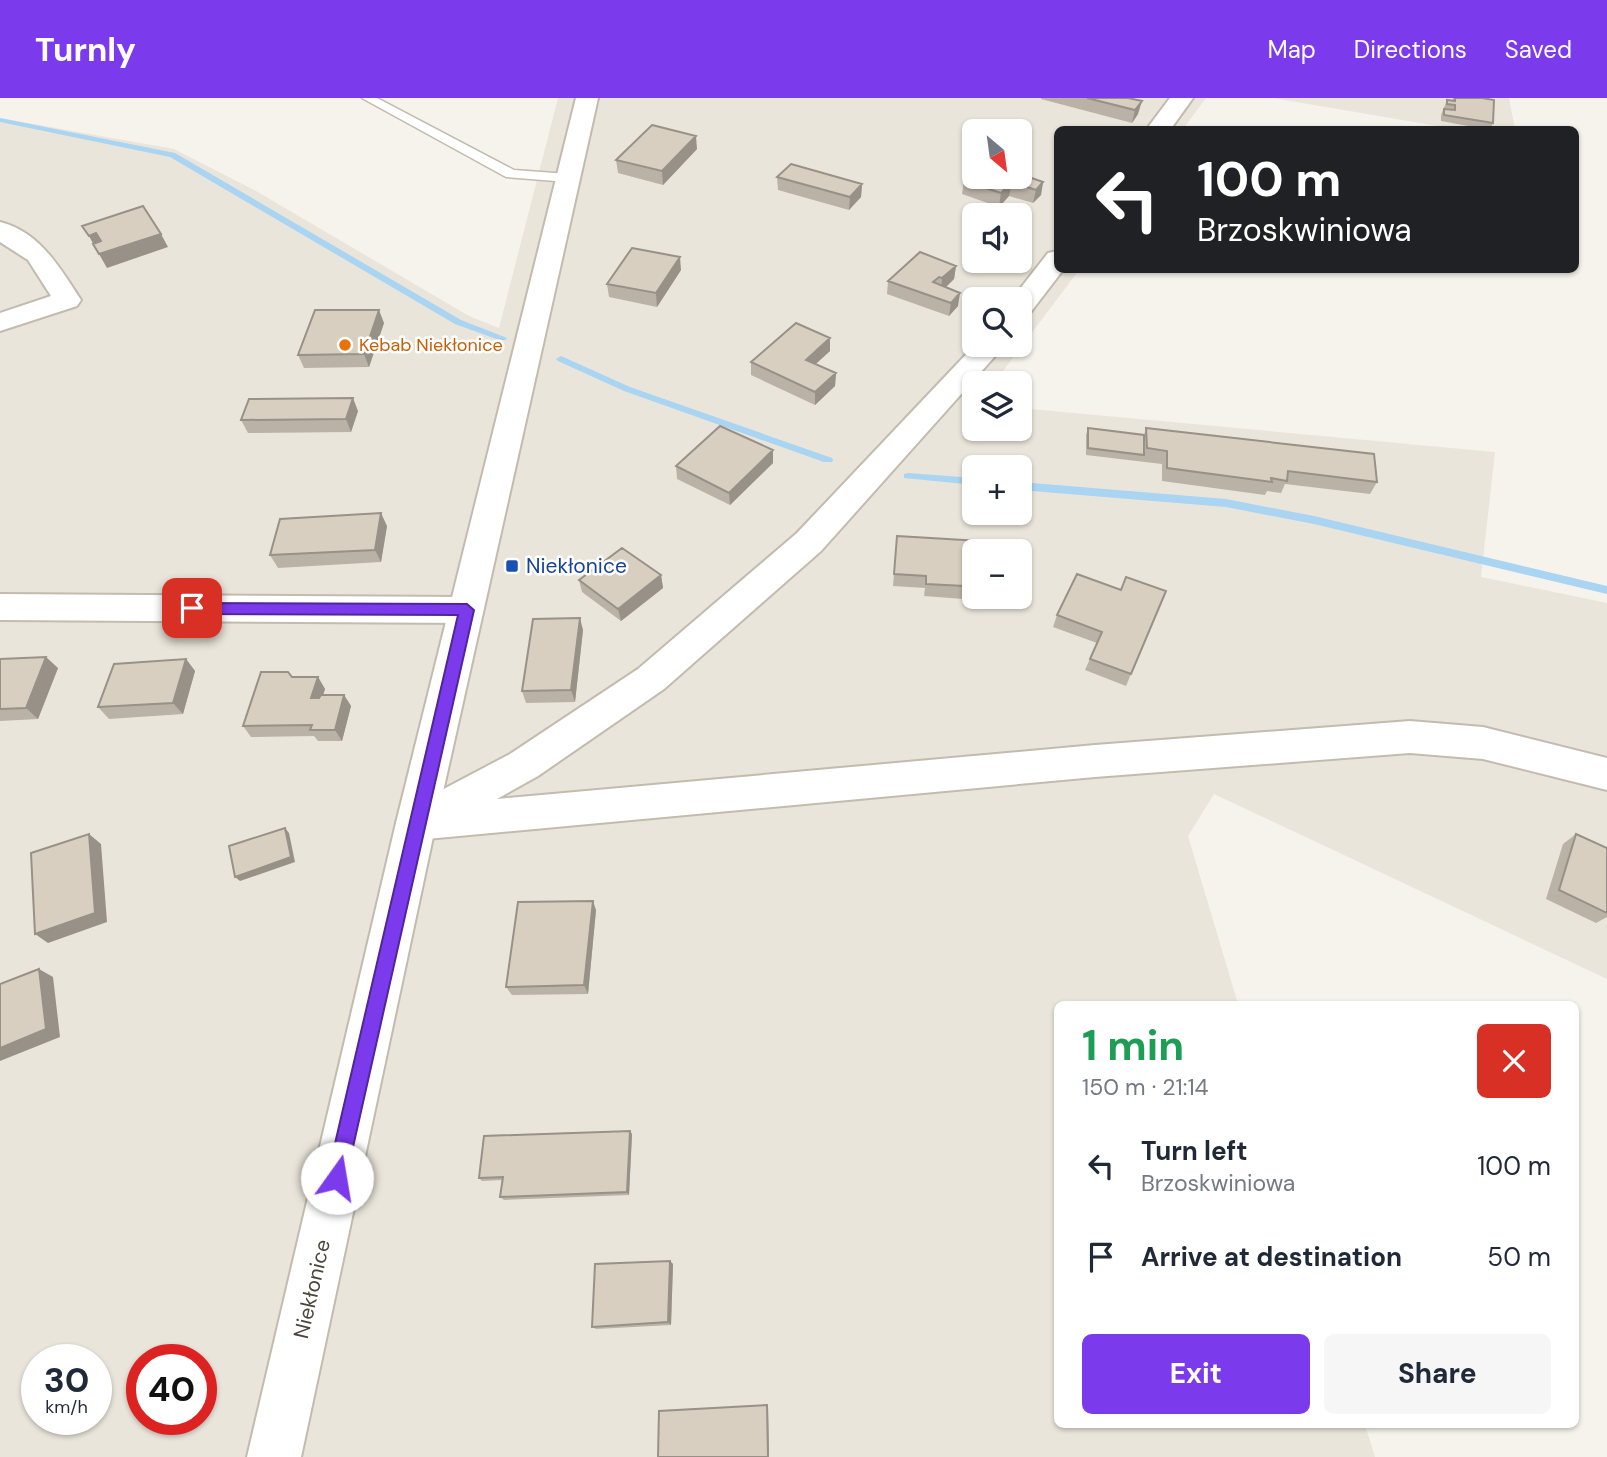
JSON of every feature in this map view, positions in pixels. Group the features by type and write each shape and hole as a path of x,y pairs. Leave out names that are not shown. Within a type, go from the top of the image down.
{"street":[{"name":"Niekłonice","path":"274,1457 416,823 587,98"},
{"path":"1160,126 1182,98"},
{"path":"0,230 38,255 67,300 0,322"},
{"path":"1032,291 1054,263"},
{"path":"416,823 524,765 651,679 809,542 980,357"},
{"path":"0,607 467,610"},
{"path":"416,823 1095,761 1410,737 1483,743 1607,774"}],"lane":[{"path":"368,98 511,174 568,178"}],"shaded area":[{"path":"558,98 1206,98 1185,126 1054,126 1054,273 1077,273 1032,332 1032,287 962,287 962,357 1014,357 1003,371 962,371 962,441 1032,441 1032,409 1495,452 1481,577 1607,603 1607,979 1214,794 1188,836 1237,1001 1054,1001 1054,1428 1366,1428 1375,1457 0,1457 0,118 174,149 256,191 469,316 499,328"},
{"path":"1273,98 1509,98 1514,126 1437,126"}],"building":[{"path":"1087,98 1128,98 1142,101 1135,110"},
{"path":"1455,98 1494,100 1493,123 1444,115 1444,109 1455,110 1455,105 1447,104 1447,100 1455,101"},
{"path":"652,125 696,136 662,171 616,160"},
{"path":"791,164 862,184 850,197 777,177"},
{"path":"1032,178 1043,182 1036,190 1032,189"},
{"path":"989,189 1005,189 1001,193"},
{"path":"143,206 161,234 99,254 93,244 101,241 96,233 89,236 82,226"},
{"path":"632,248 680,257 656,293 607,284"},
{"path":"920,252 956,266 933,282 960,293 951,303 888,281"},
{"path":"315,310 379,310 364,354 298,355"},
{"path":"796,323 830,338 806,360 836,373 815,392 751,362"},
{"path":"353,398 346,419 241,420 249,399"},
{"path":"720,426 773,450 729,493 676,466"},
{"path":"1088,428 1144,435 1144,455 1088,448"},
{"path":"1146,428 1374,454 1377,482 1288,471 1287,481 1271,478 1272,482 1167,468 1167,451 1147,448"},
{"path":"381,513 375,550 270,555 280,519"},
{"path":"897,536 962,540 962,586 926,584 926,576 894,574"},
{"path":"622,548 661,575 618,609 579,580"},
{"path":"1077,574 1121,590 1126,577 1166,591 1131,674 1090,659 1102,632 1057,615"},
{"path":"580,618 571,690 522,691 533,619"},
{"path":"46,657 26,708 0,709 0,659"},
{"path":"186,659 173,703 98,707 114,664"},
{"path":"261,672 288,672 292,677 318,677 311,698 344,695 335,730 310,730 312,725 243,726"},
{"path":"285,828 291,857 235,877 229,846"},
{"path":"89,834 95,913 35,934 31,853"},
{"path":"1576,834 1607,848 1607,913 1559,890"},
{"path":"593,901 584,985 506,987 518,902"},
{"path":"39,969 46,1029 0,1048 0,984"},
{"path":"630,1131 627,1192 500,1197 503,1177 479,1178 484,1136"},
{"path":"670,1261 668,1322 592,1327 595,1264"},
{"path":"767,1405 768,1457 658,1457 659,1411"}],"waterway":[{"path":"0,120 172,155 458,322 502,338"},
{"path":"561,359 627,389 828,460"},
{"path":"908,476 962,481"},
{"path":"1032,487 1226,503 1314,520 1607,590"}],"place":[{"name":"Kebab Niekłonice","path":"345,345"},
{"name":"Niekłonice","path":"512,566"}],"route":[{"path":"192,608 467,610 337,1178"}]}
